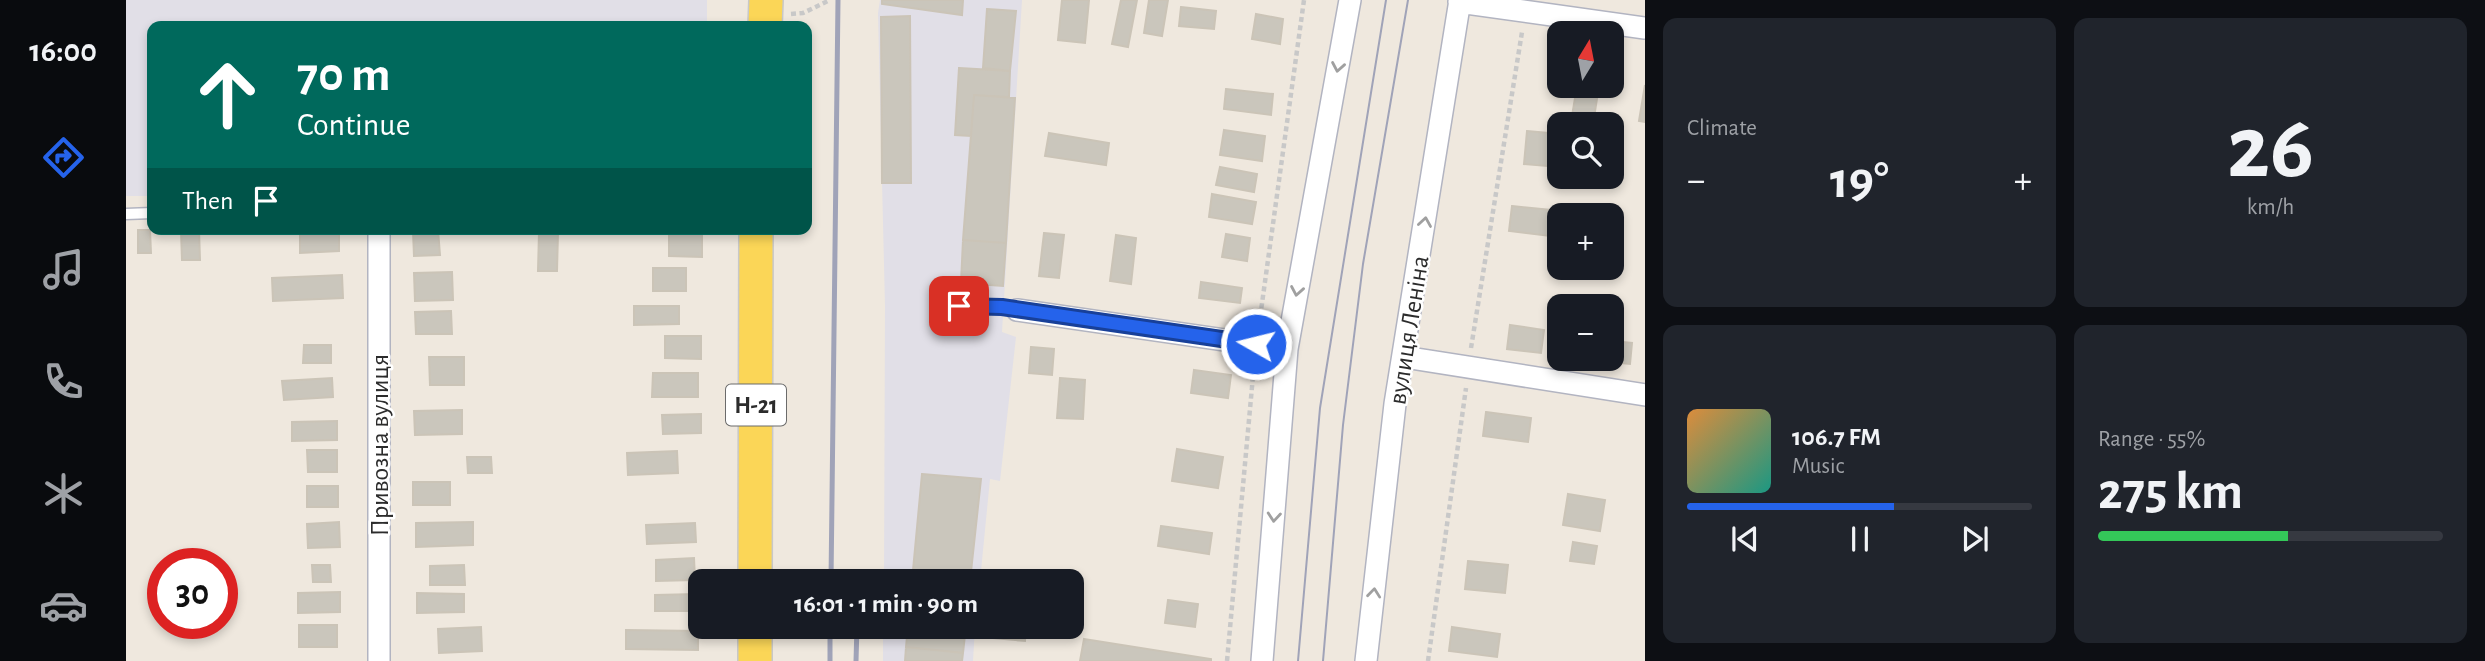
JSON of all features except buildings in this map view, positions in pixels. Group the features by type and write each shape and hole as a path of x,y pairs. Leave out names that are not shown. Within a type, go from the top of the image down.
{"main road":[{"name":"Н-21","path":"755,569 756,235"},
{"path":"755,639 755,661"}],"street":[{"path":"1262,661 1287,349 1350,0 1342,0"},
{"path":"1460,1 1645,28"},
{"name":"вулиця Леніна","path":"1366,661 1395,404 1460,1"},
{"name":"Привозна вулиця","path":"379,235 379,661"},
{"path":"1017,310 1287,349"},
{"path":"1404,357 1469,365 1645,396"}],"lane":[{"path":"126,214 147,214"},
{"path":"959,306 1017,310"}],"path":[{"path":"766,14 803,13 830,0"},
{"path":"1428,661 1469,365 1525,10"}],"shaded area":[{"path":"126,0 707,0 707,21 147,21 147,196 126,196"},
{"path":"880,0 1022,0 1002,332 1016,337 1000,481 990,479 981,569 884,569 885,306 878,13"},
{"path":"883,639 974,639 973,661 883,661"}],"tram line":[{"path":"1298,661 1320,408 1386,0"},
{"path":"1323,661 1343,425 1363,264 1408,0"}],"railway":[{"path":"831,569 838,0"},
{"path":"830,639 830,661"},
{"path":"856,661 857,639"}],"route":[{"path":"959,306 1002,307 1256,344"}]}
